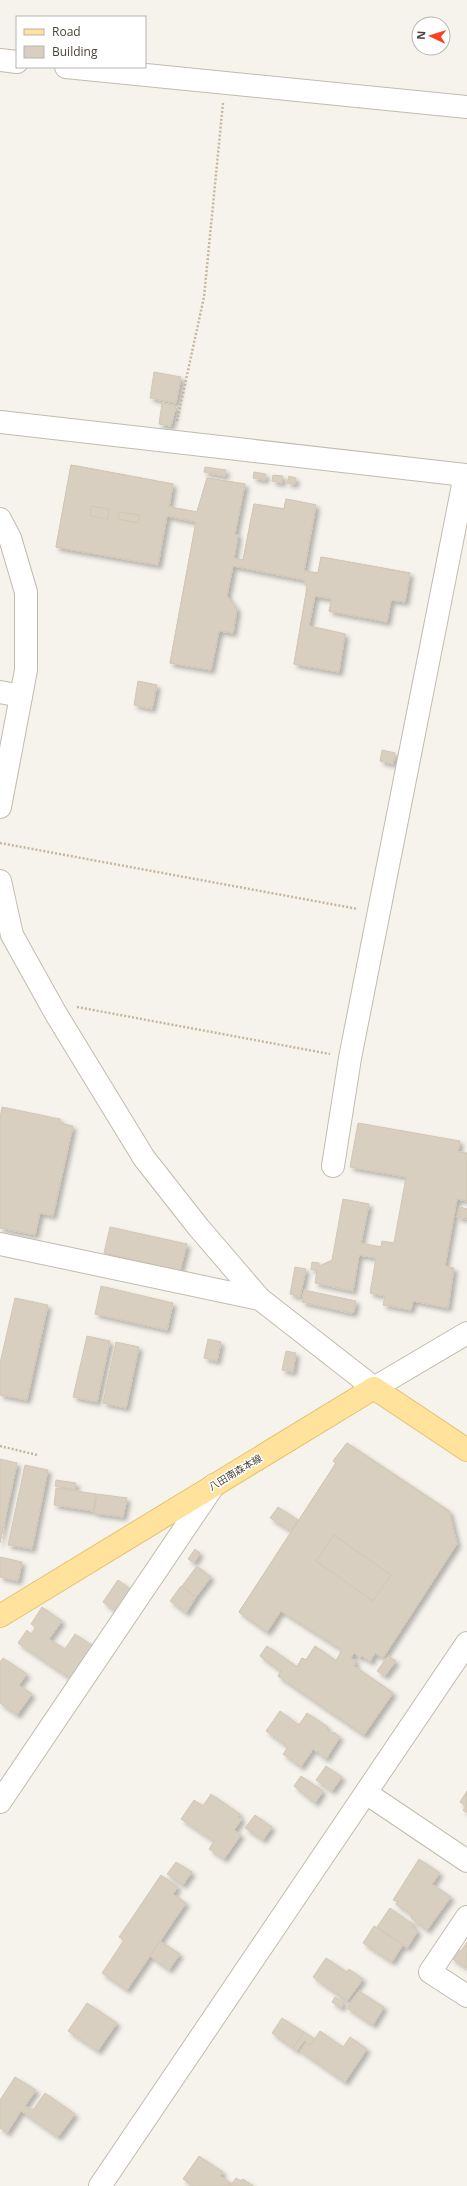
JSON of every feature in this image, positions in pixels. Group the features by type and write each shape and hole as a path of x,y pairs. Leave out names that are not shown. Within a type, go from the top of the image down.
{"main road":[{"path":"374,1388 467,1450"},
{"name":"八田南森本線","path":"0,1616 374,1388"}],"street":[{"path":"0,60 16,62"},
{"path":"76,68 467,107"},
{"path":"0,422 465,475 350,1058 333,1166"},
{"path":"0,520 10,538 26,592 26,670 0,807"},
{"path":"0,692 21,696"},
{"path":"0,881 12,935 56,1014 144,1158 199,1228 260,1299 374,1388 467,1333"},
{"path":"0,1244 260,1299"},
{"path":"0,1802 214,1485"},
{"path":"100,2186 467,1643"},
{"path":"366,1793 467,1861"},
{"path":"467,1917 430,1972 467,1996"}],"path":[{"path":"173,442 204,297 225,83"},
{"path":"0,843 378,913"},
{"path":"56,1014 76,1007 350,1058"},
{"path":"0,1446 37,1454"}],"building":[{"path":"154,372 181,377 176,403 150,398"},
{"path":"162,403 176,406 171,426 159,424"},
{"path":"71,465 173,484 169,507 197,512 207,478 245,484 235,534 238,535 234,558 243,560 254,504 284,509 286,499 316,505 304,571 318,573 321,557 410,573 405,602 391,600 387,622 329,611 332,599 315,596 309,626 345,634 339,672 294,664 307,588 304,580 233,566 227,596 237,609 233,633 219,631 211,670 170,663 196,522 167,516 158,565 56,547","holes":["91,506 109,509 108,519 90,516","119,512 139,515 138,523 118,519"]},
{"path":"71,465 173,484 169,507 197,512 207,478 245,484 235,534 238,535 234,558 243,560 254,504 284,509 286,499 316,505 304,571 318,573 321,557 410,573 405,602 391,600 387,622 329,611 332,599 315,596 309,626 345,634 339,672 294,664 307,588 304,580 233,566 227,596 237,609 233,633 219,631 211,670 170,663 196,522 167,516 158,565 56,547"},
{"path":"205,467 226,470 225,476 204,472"},
{"path":"254,472 266,474 265,480 253,478"},
{"path":"273,475 283,476 282,483 272,481"},
{"path":"289,476 296,478 295,484 287,483"},
{"path":"91,506 109,509 108,519 90,516"},
{"path":"119,512 139,515 138,523 118,519"},
{"path":"138,681 157,685 152,709 134,705"},
{"path":"382,750 395,753 393,764 380,761"},
{"path":"2,1107 60,1119 60,1123 73,1126 53,1216 40,1213 35,1235 0,1228 0,1118"},
{"path":"358,1123 460,1141 458,1152 467,1153 467,1201 457,1199 445,1266 454,1268 448,1308 413,1301 411,1310 383,1305 385,1296 370,1293 376,1258 359,1255 353,1291 315,1283 317,1270 311,1270 312,1262 319,1263 319,1266 332,1260 343,1199 369,1204 361,1243 381,1247 382,1241 394,1243 406,1177 350,1167"},
{"path":"460,1207 467,1209 467,1219 457,1217"},
{"path":"110,1227 187,1244 180,1271 104,1253"},
{"path":"295,1267 306,1269 300,1297 290,1294"},
{"path":"101,1286 173,1303 167,1330 95,1314"},
{"path":"304,1290 356,1301 354,1312 351,1313 302,1302"},
{"path":"15,1298 48,1305 27,1400 0,1395 0,1363"},
{"path":"87,1336 110,1341 97,1402 73,1397"},
{"path":"208,1339 221,1342 217,1361 204,1358"},
{"path":"116,1342 139,1347 126,1408 103,1403"},
{"path":"286,1351 296,1353 293,1372 282,1370"},
{"path":"347,1443 449,1511 457,1544 383,1658 375,1653 370,1662 362,1656 360,1658 354,1653 351,1658 356,1661 354,1666 393,1693 364,1735 278,1676 281,1671 260,1656 267,1646 297,1667 302,1658 306,1660 315,1646 336,1661 342,1650 281,1611 267,1632 239,1612 336,1463 333,1461","holes":["334,1535 391,1575 373,1601 316,1561"]},
{"path":"347,1443 449,1511 457,1544 383,1658 375,1653 370,1662 362,1656 360,1658 354,1653 351,1658 356,1661 354,1666 393,1693 364,1735 278,1676 281,1671 260,1656 267,1646 297,1667 302,1658 306,1660 315,1646 336,1661 342,1650 281,1611 267,1632 239,1612 336,1463 333,1461"},
{"path":"0,1459 17,1463 0,1543"},
{"path":"25,1465 48,1470 32,1549 8,1545"},
{"path":"56,1480 76,1483 75,1490 55,1486"},
{"path":"56,1488 96,1494 93,1511 54,1505"},
{"path":"97,1494 127,1498 123,1517 94,1513"},
{"path":"278,1507 298,1520 291,1531 270,1518"},
{"path":"334,1535 391,1575 373,1601 316,1561"},
{"path":"195,1549 200,1553 194,1563 188,1559"},
{"path":"0,1557 22,1562 18,1581 0,1577"},
{"path":"197,1566 211,1577 196,1597 182,1586"},
{"path":"118,1580 133,1591 118,1613 103,1602"},
{"path":"181,1586 196,1597 186,1613 170,1601"},
{"path":"42,1607 62,1621 49,1639 65,1649 75,1634 93,1646 71,1679 18,1643 27,1630 31,1634 36,1627 31,1624"},
{"path":"388,1656 396,1661 385,1676 377,1671"},
{"path":"3,1658 27,1674 19,1685 32,1694 17,1715 0,1703 0,1662"},
{"path":"280,1711 299,1725 307,1713 328,1727 326,1729 333,1734 334,1732 340,1737 326,1759 313,1749 301,1767 283,1754 288,1747 266,1731"},
{"path":"326,1766 342,1777 332,1791 316,1780"},
{"path":"301,1776 323,1791 315,1803 294,1786"},
{"path":"467,1791 467,1813 463,1810 466,1806 460,1802"},
{"path":"211,1794 240,1814 238,1817 242,1819 234,1830 241,1835 224,1859 209,1849 214,1841 181,1819 194,1800 203,1806"},
{"path":"255,1815 272,1827 263,1840 245,1828"},
{"path":"419,1859 440,1873 432,1884 451,1897 427,1930 411,1918 412,1915 396,1904 398,1902 393,1900"},
{"path":"176,1862 192,1872 183,1885 167,1874"},
{"path":"161,1875 178,1887 173,1894 186,1903 127,1990 102,1973 124,1940 119,1937"},
{"path":"390,1908 414,1925 412,1927 418,1931 407,1948 377,1927"},
{"path":"374,1926 403,1945 392,1962 363,1943"},
{"path":"160,1941 180,1954 169,1970 150,1956"},
{"path":"467,1942 467,1968 451,1958 457,1949 461,1951"},
{"path":"326,1958 347,1972 349,1969 363,1979 347,2001 313,1977"},
{"path":"359,1991 384,2007 373,2025 347,2008"},
{"path":"335,1997 344,2003 341,2008 332,2002"},
{"path":"87,2003 117,2023 98,2051 68,2031"},
{"path":"282,2018 304,2032 293,2048 272,2033"},
{"path":"320,2031 343,2047 350,2037 367,2049 345,2082 300,2051 306,2042 310,2045"},
{"path":"304,2032 315,2039 310,2045 304,2041 297,2051 293,2048"},
{"path":"15,2077 36,2090 25,2106 33,2110 45,2093 75,2114 58,2137 21,2111 7,2133 0,2128 0,2100"},
{"path":"199,2156 223,2172 220,2176 231,2183 229,2186 193,2186 183,2179"},
{"path":"236,2178 241,2181 243,2179 253,2186 230,2186"}]}
